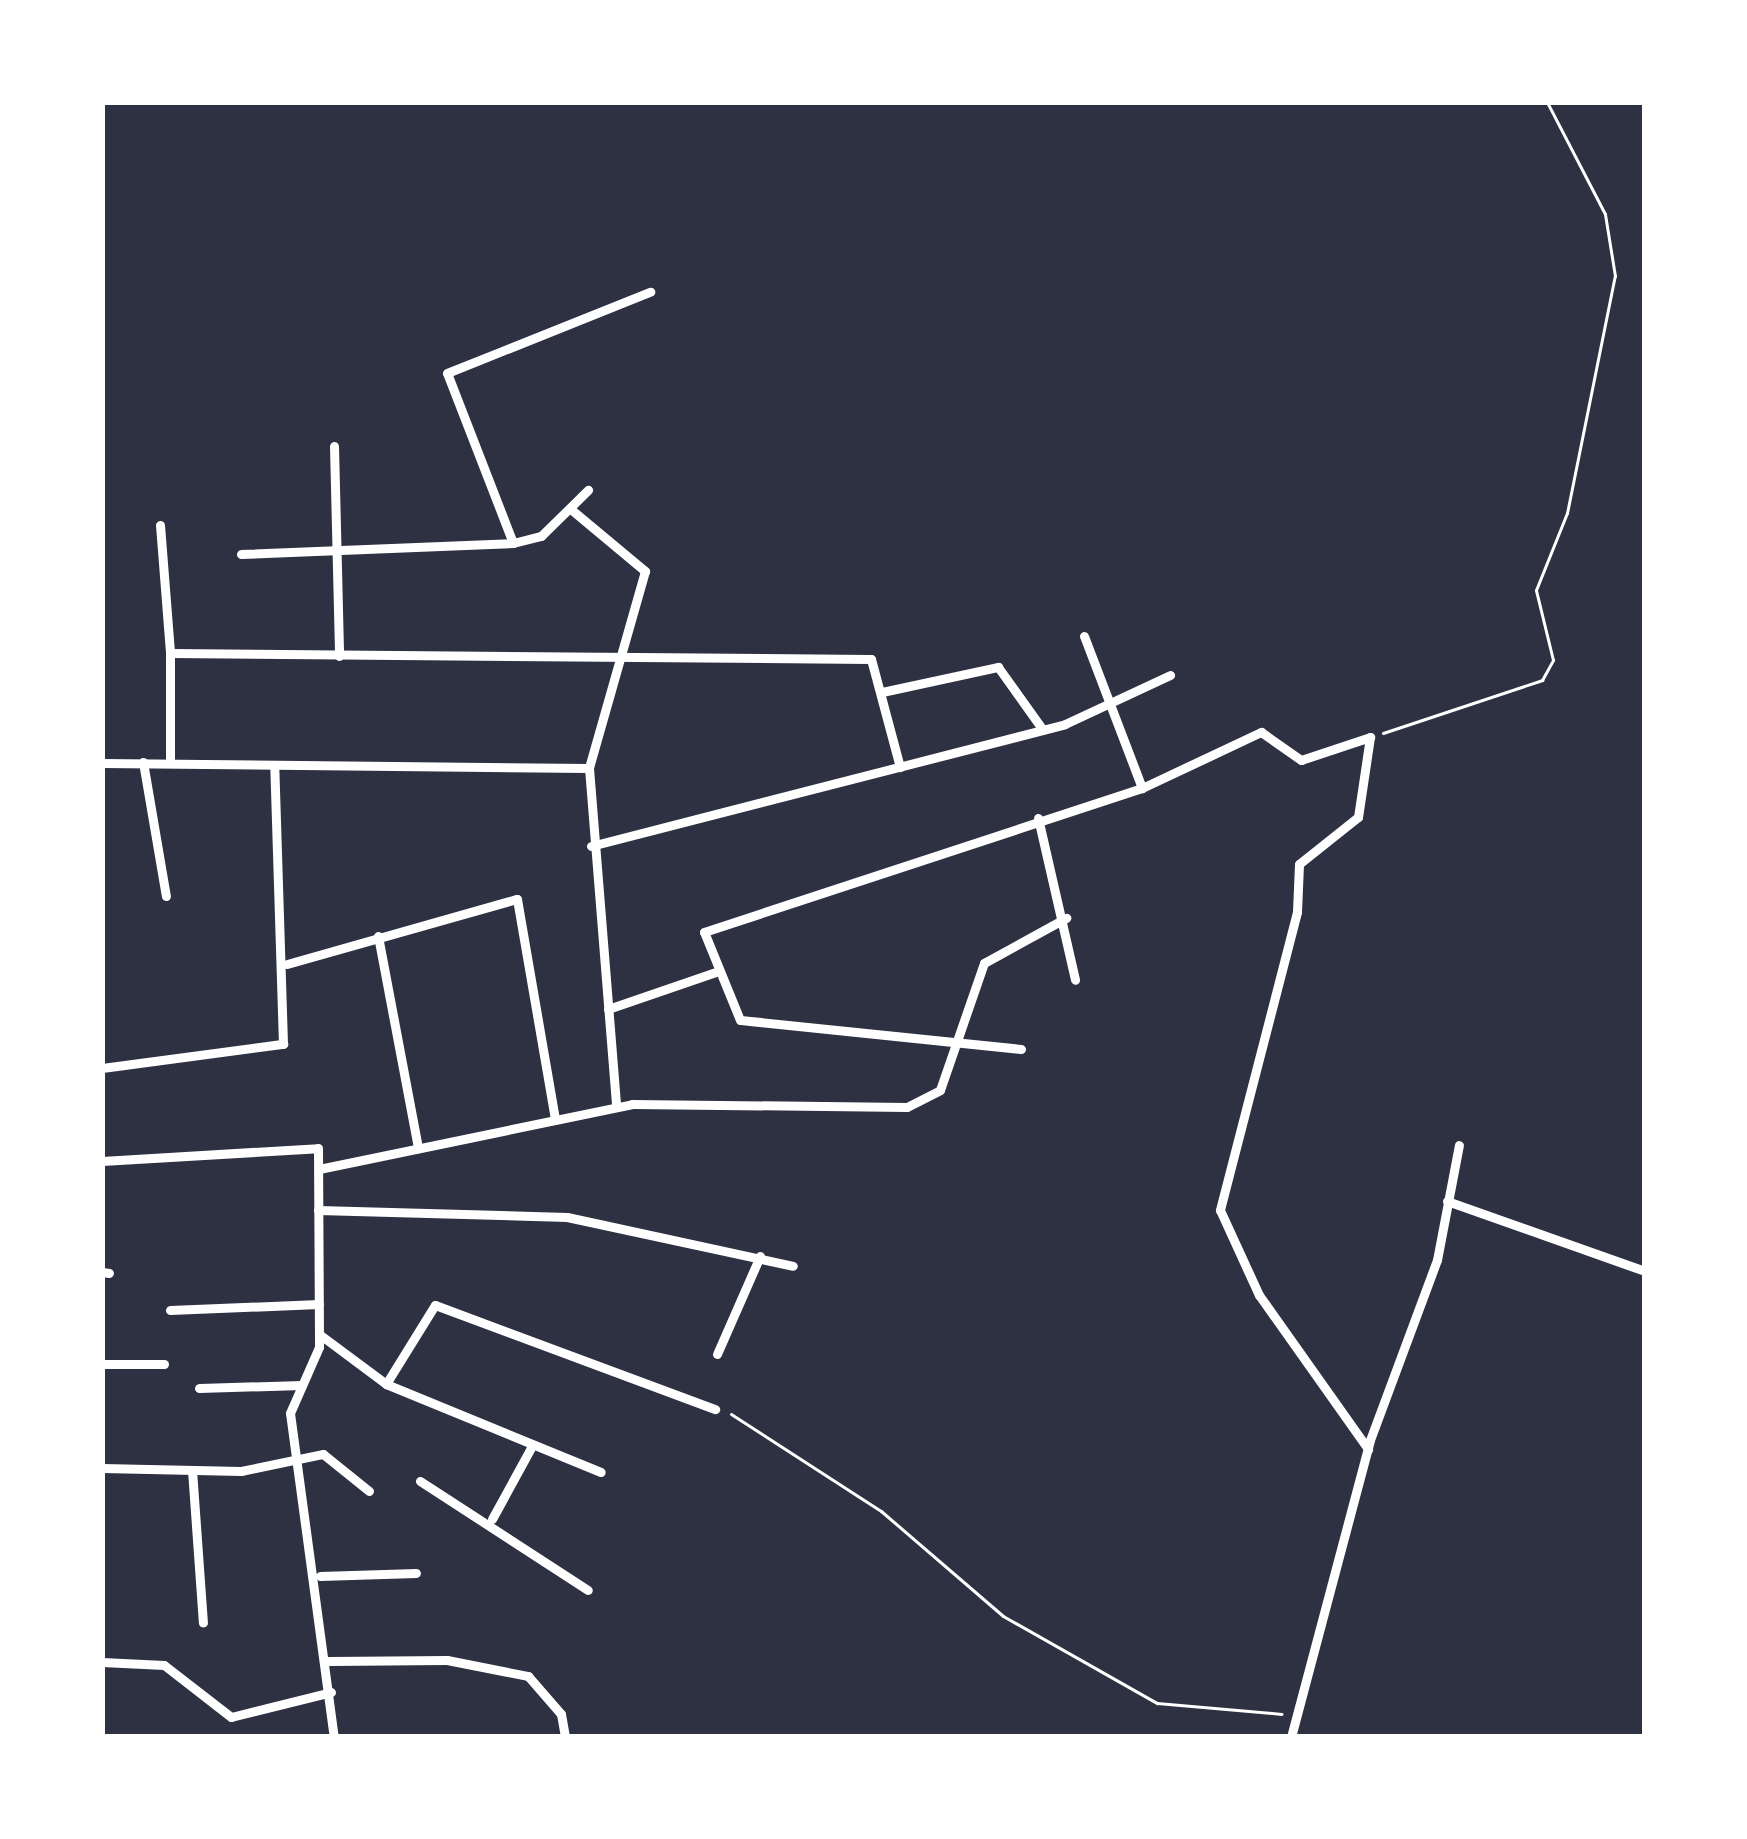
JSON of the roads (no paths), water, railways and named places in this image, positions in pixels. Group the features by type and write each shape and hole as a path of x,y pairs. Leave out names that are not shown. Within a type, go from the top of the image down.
{"street":[{"path":"513,543 447,373 650,292"},
{"path":"334,446 339,656"},
{"path":"241,554 513,543 573,511 588,490"},
{"path":"573,511 645,571 589,768 590,846 616,1107"},
{"path":"160,525 170,653 170,762"},
{"path":"1084,636 1142,788"},
{"path":"170,653 871,659 901,767"},
{"path":"882,692 998,667 1042,730"},
{"path":"590,846 1042,730 1111,707 1170,675"},
{"path":"1021,1049 740,1020 707,928 1142,788 1261,732 1301,760 1370,737 1363,809 1299,864 1297,912 1220,1210 1259,1295 1368,1449"},
{"path":"143,761 166,896"},
{"path":"102,763 589,768"},
{"path":"274,765 287,964"},
{"path":"1038,818 1066,918 1075,980"},
{"path":"102,1068 279,1048 275,969 517,899 555,1120"},
{"path":"319,1168 616,1107 907,1107 940,1090 984,963 1066,918"},
{"path":"378,936 418,1148"},
{"path":"608,1010 719,971"},
{"path":"1291,1737 1368,1449 1447,1201 1459,1144"},
{"path":"102,1161 318,1148 319,1334 290,1413 320,1576 334,1737"},
{"path":"1447,1201 1645,1271"},
{"path":"318,1210 566,1217 793,1266"},
{"path":"717,1354 760,1256"},
{"path":"170,1310 319,1304"},
{"path":"386,1384 435,1305 716,1409"},
{"path":"319,1334 386,1384 601,1472"},
{"path":"102,1364 164,1364"},
{"path":"199,1388 302,1385"},
{"path":"492,1520 532,1446"},
{"path":"102,1468 192,1470 333,1457 369,1491"},
{"path":"192,1470 203,1623"},
{"path":"420,1481 492,1520 588,1590"},
{"path":"320,1576 416,1573"},
{"path":"328,1661 447,1660 528,1676 561,1714 565,1737"},
{"path":"102,1662 164,1666 230,1717 331,1692"}]}
